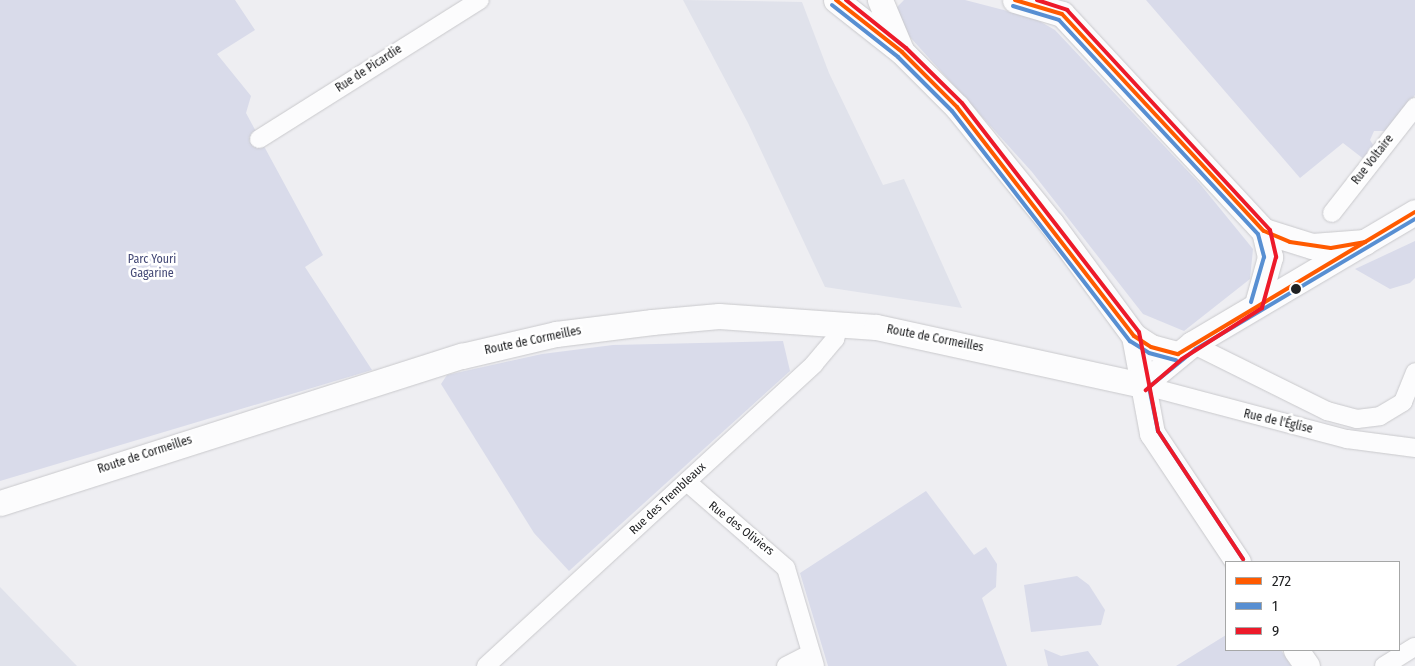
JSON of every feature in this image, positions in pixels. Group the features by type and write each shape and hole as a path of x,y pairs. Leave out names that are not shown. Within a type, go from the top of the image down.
{"main road":[{"path":"836,0 902,52 973,126 1134,336 1151,347 1185,349"},
{"path":"880,0 902,52"},
{"path":"1015,0 1055,7 1264,231 1312,246 1365,242"},
{"path":"1142,385 1185,349 1257,304 1415,212"},
{"path":"1257,304 1270,257 1264,231"},
{"name":"Route de Cormeilles","path":"0,503 358,387 556,334 719,316 840,323 961,343 1142,385"},
{"path":"1134,336 1152,433 1237,561"},
{"path":"1297,651 1307,666"}],"street":[{"name":"Rue de Picardie","path":"259,139 480,0"},
{"name":"Rue Voltaire","path":"1332,213 1415,107"},
{"name":"Rue des Trembleaux","path":"486,666 814,364 835,339 840,323"},
{"path":"1185,349 1327,411 1357,419 1380,416 1403,402 1415,372"},
{"name":"Rue de l'Église","path":"1142,385 1347,439 1415,448"},
{"name":"Rue des Oliviers","path":"687,482 786,568 813,659"},
{"path":"1384,666 1415,647"},
{"path":"786,666 813,659"}],"shaded area":[{"path":"683,0 802,2 829,73 883,185 904,179 962,308 825,287 748,123"},
{"path":"0,587 77,666 0,666"}],"green space":[{"name":"Parc Youri Gagarine","path":"0,0 235,0 255,30 217,54 251,96 246,113 323,255 305,267 372,370 0,481"},
{"path":"904,0 965,0 1034,18 1055,30 1200,184 1253,249 1250,279 1184,331 1143,314 1032,172 900,26 895,9"},
{"path":"1146,0 1415,0 1415,95 1388,131 1374,131 1370,140 1375,148 1365,160 1343,143 1300,178"},
{"path":"1415,241 1415,278 1410,283 1390,289 1355,269"},
{"path":"783,341 790,371 569,571 534,533 441,384 447,375 542,354 613,345"},
{"path":"926,491 974,555 986,547 997,564 996,587 982,598 1007,666 828,666 800,573"},
{"path":"1077,576 1089,585 1105,610 1101,625 1031,632 1024,585"},
{"path":"1225,636 1225,651 1282,651 1291,666 1176,666"},
{"path":"1044,649 1061,656 1088,651 1099,666 1048,666"}],"transit line":[{"name":"272","path":"836,0 902,52 957,107 1134,336 1151,347 1178,354"},
{"name":"9","path":"846,0 906,48 962,103 1139,332 1158,431 1243,559"},
{"name":"272","path":"1015,0 1062,14 1264,231 1290,242 1331,248 1365,242 1415,212"},
{"name":"9","path":"1037,0 1067,10 1270,230 1276,257 1262,308 1182,359 1146,390"},
{"name":"1","path":"832,5 898,57 952,111 1130,341 1149,353 1176,360"},
{"name":"1","path":"1013,6 1059,20 1258,234 1264,257 1251,302"},
{"name":"1","path":"1243,559 1158,431 1149,387 1196,349 1415,219"},
{"name":"272","path":"1178,354 1365,242"}]}
